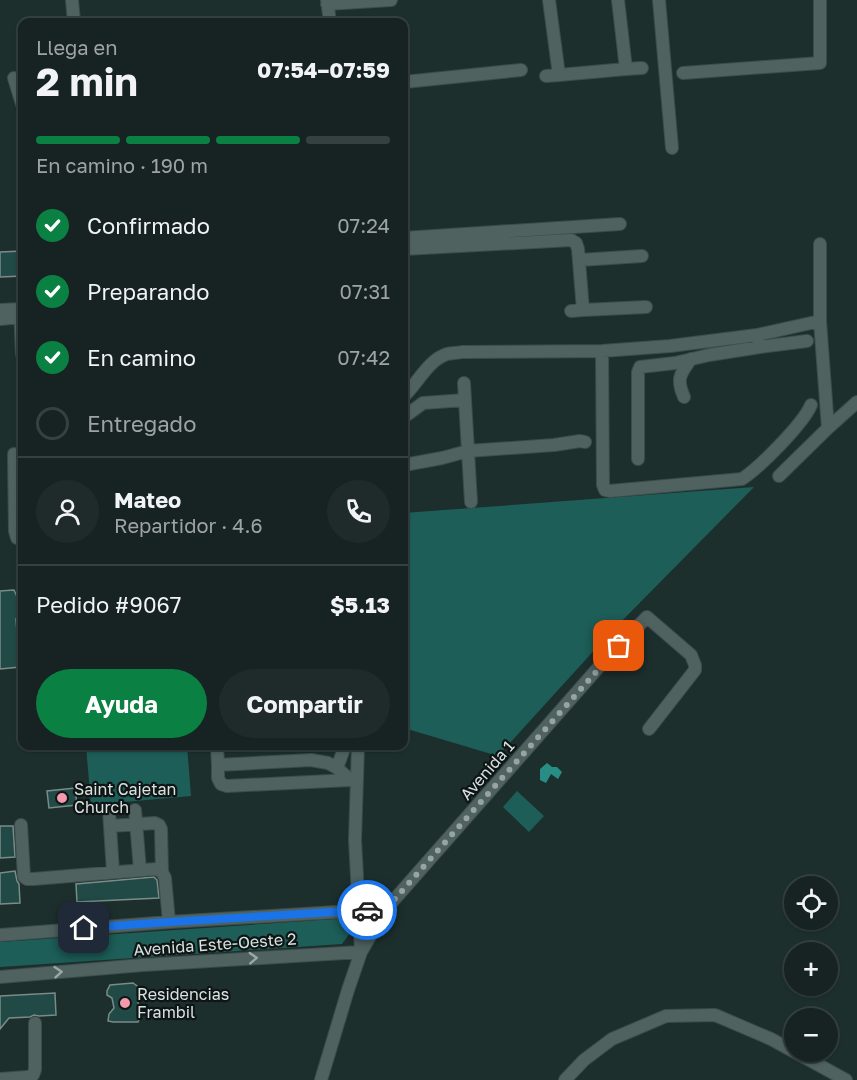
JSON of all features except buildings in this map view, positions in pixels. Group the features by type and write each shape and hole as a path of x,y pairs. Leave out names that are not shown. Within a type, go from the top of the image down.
{"street":[{"path":"72,0 74,18"},
{"path":"329,18 327,2 391,0"},
{"path":"549,0 553,76 642,68"},
{"path":"618,0 626,69"},
{"path":"659,0 672,148"},
{"path":"683,73 820,63 820,0"},
{"path":"408,82 521,70"},
{"path":"14,78 18,91"},
{"path":"408,238 620,224"},
{"path":"408,249 571,240 576,243 580,260 577,311 646,307"},
{"path":"820,244 820,321 828,428"},
{"path":"580,260 642,256"},
{"path":"0,310 18,313"},
{"path":"0,319 18,314"},
{"path":"638,459 638,372 640,366 675,363 709,355 820,321"},
{"path":"408,392 437,359 447,354 462,352 602,351 759,341 807,341"},
{"path":"602,351 603,485 605,490 742,479 781,443 802,420 811,405"},
{"path":"684,397 679,379 691,359"},
{"path":"464,383 471,502"},
{"path":"408,414 423,403 465,400"},
{"path":"779,476 857,402"},
{"path":"408,464 468,451 585,442"},
{"path":"0,455 18,454 15,531 18,538"},
{"name":"Avenida 1","path":"361,952 386,909 597,669 647,617 691,655 695,665 695,670 649,729"},
{"path":"217,750 218,778 221,784 227,786 353,780"},
{"path":"337,768 344,750"},
{"path":"321,1080 361,952 353,780 357,750"},
{"path":"218,765 311,760 328,763 353,780"},
{"path":"135,810 140,870"},
{"path":"109,811 113,872"},
{"path":"110,826 155,823 161,828 162,872 165,878 169,922"},
{"path":"21,825 23,869 24,877 27,879 156,869 162,872"},
{"name":"Avenida Este-Oeste 2","path":"0,935 386,909"},
{"name":"Avenida Este-Oeste 2","path":"0,977 143,965 361,952"},
{"path":"565,1080 584,1059 612,1039 666,1016 715,1015 771,1039 846,1080"},
{"path":"0,1079 33,1075 35,1070 35,1023"},
{"path":"313,1062 327,1059"}],"shaded area":[{"path":"754,487 609,634 498,756 408,729 408,513"},
{"path":"86,750 187,750 191,796 91,805"},
{"path":"547,763 562,772 558,779 551,774 546,783 540,780 540,769"},
{"path":"517,791 544,816 529,832 503,807"},
{"path":"350,918 353,929 342,944 0,967 0,942"}],"way so far":[{"path":"367,910 386,909 619,646"}],"place":[{"name":"Saint Cajetan Church","path":"62,798"},
{"name":"Residencias Frambil","path":"125,1003"}],"route":[{"path":"84,928 367,910"}]}
